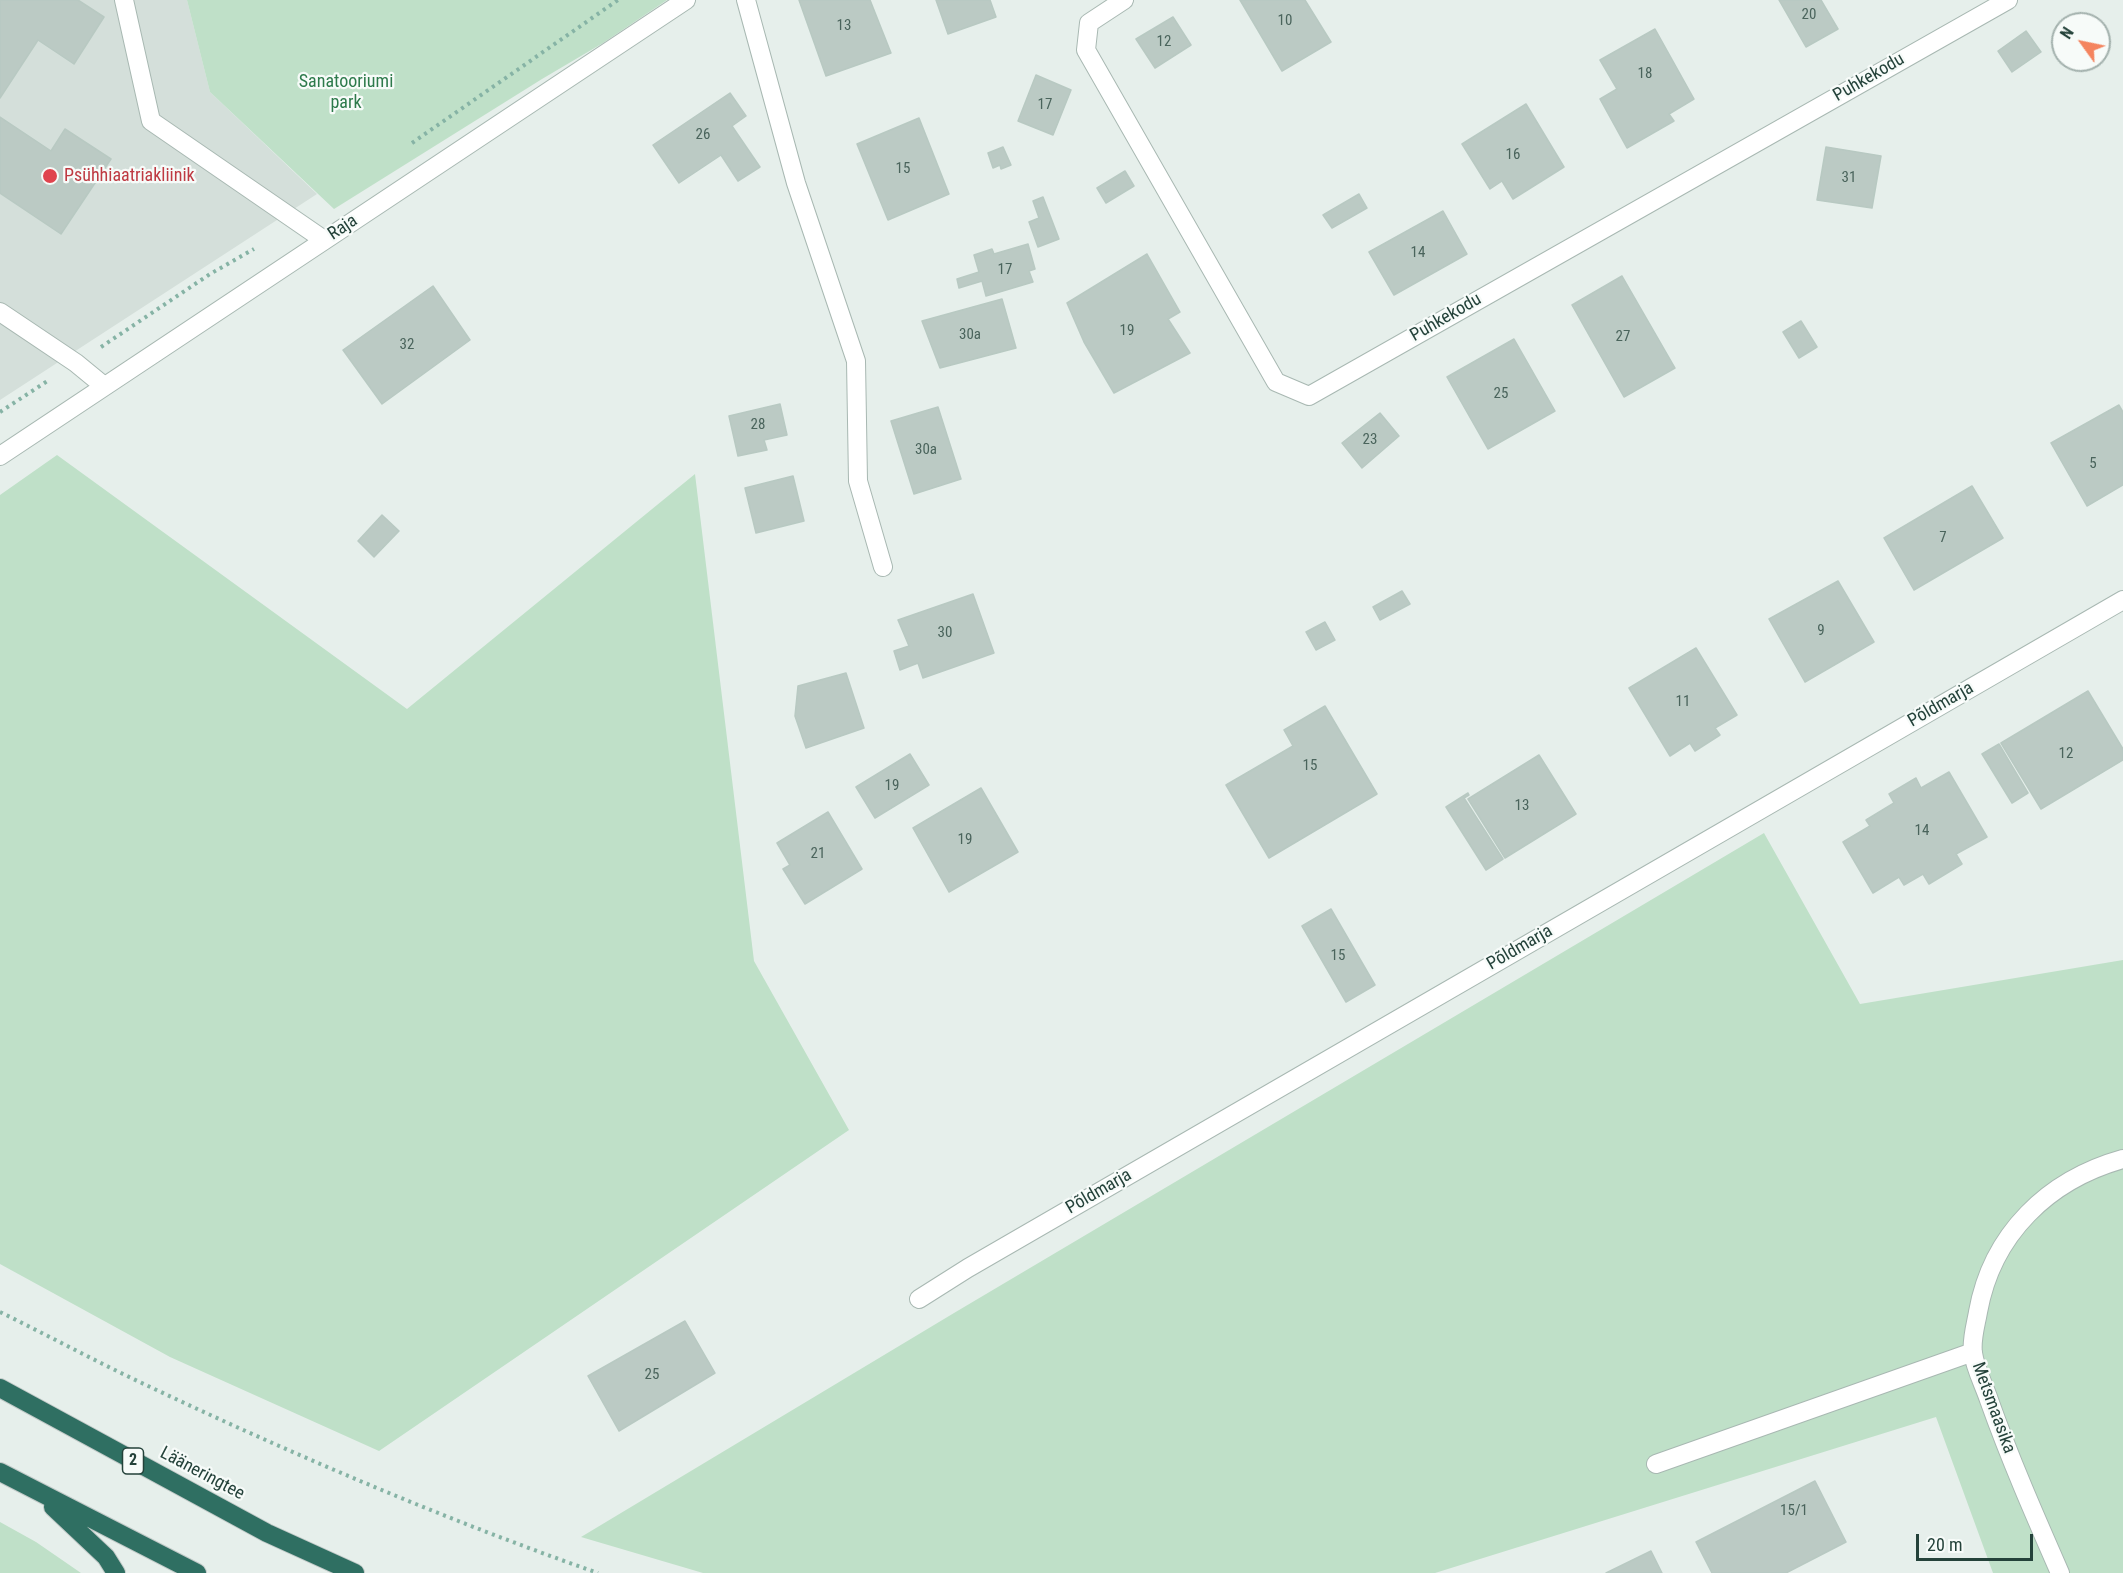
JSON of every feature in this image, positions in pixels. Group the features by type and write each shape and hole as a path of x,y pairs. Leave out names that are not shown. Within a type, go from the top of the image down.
{"highway":[{"name":"Lääneringtee","path":"0,1388 267,1533 355,1573"},
{"path":"0,1472 197,1573"},
{"path":"39,1493 106,1557 116,1573"}],"street":[{"path":"124,0 151,121 324,240"},
{"name":"Raja","path":"0,456 686,0"},
{"path":"746,0 796,183 856,362 858,481 883,567"},
{"name":"Puhkekodu","path":"1124,0 1089,23 1086,50 1276,382 1309,396 2008,0"},
{"path":"0,312 76,363 104,386"},
{"name":"Põldmarja","path":"919,1299 1050,1220 2123,600"},
{"name":"Metsmaasika","path":"2060,1573 2006,1449 1973,1352 1983,1288 1998,1252 2016,1226 2041,1200 2074,1178 2123,1159"},
{"path":"1656,1464 1973,1352"}],"path":[{"path":"0,1312 144,1384 307,1459 510,1542 598,1573"}],"shaded area":[{"path":"0,0 187,0 210,92 317,194 0,400"}],"green space":[{"name":"Sanatooriumi park","path":"187,0 667,0 603,43 334,209 210,92"},
{"path":"57,455 407,709 695,474 754,961 849,1130 379,1451 170,1357 0,1264 0,495"},
{"path":"1764,833 1860,1004 2123,960 2123,1573 1993,1573 1936,1417 1435,1573 703,1573 581,1537 954,1313"},
{"path":"0,1522 36,1542 81,1573 0,1573"}],"building":[{"path":"0,0 78,0 104,17 74,64 38,40 0,98"},
{"path":"799,0 870,0 891,53 826,76"},
{"path":"936,0 990,0 996,17 948,34"},
{"path":"1240,0 1305,0 1331,42 1282,71"},
{"path":"1779,0 1821,0 1838,29 1806,47"},
{"path":"1173,17 1191,45 1155,68 1136,39"},
{"path":"1655,29 1694,99 1669,114 1674,121 1627,148 1600,99 1617,89 1600,60"},
{"path":"2026,31 2041,52 2012,72 1998,51"},
{"path":"1036,75 1071,90 1053,135 1018,121"},
{"path":"730,93 746,116 732,126 760,167 738,181 721,155 679,183 653,145"},
{"path":"1526,104 1564,167 1513,199 1502,181 1490,189 1462,144"},
{"name":"Psühhiaatriakliinik","path":"0,117 51,151 65,129 111,159 61,234 0,193"},
{"path":"919,118 949,194 888,220 857,144"},
{"path":"1003,147 1011,165 1001,169 1000,165 993,168 988,153"},
{"path":"1826,147 1881,156 1872,208 1817,200"},
{"path":"1125,171 1134,186 1106,203 1097,188"},
{"path":"1359,194 1367,208 1332,228 1323,215"},
{"path":"1043,197 1059,239 1038,247 1029,222 1039,218 1033,201"},
{"path":"1443,211 1467,254 1394,295 1369,252"},
{"path":"1028,244 1035,269 1029,271 1033,282 986,296 982,281 959,288 957,279 979,272 974,255 992,249 994,254"},
{"path":"1147,254 1180,312 1168,319 1190,353 1114,393 1084,342 1067,303"},
{"path":"1622,276 1675,368 1624,397 1572,305"},
{"path":"433,286 470,340 382,404 343,350"},
{"path":"1002,299 1016,348 940,368 922,321"},
{"path":"1801,321 1817,347 1799,358 1783,332"},
{"path":"1514,339 1555,411 1488,449 1447,377"},
{"path":"780,404 787,435 764,440 767,450 738,456 729,416"},
{"path":"2119,405 2123,412 2123,485 2087,506 2051,443"},
{"path":"938,407 961,479 914,494 891,421"},
{"path":"1380,413 1399,436 1362,468 1342,443"},
{"path":"793,476 804,521 756,533 745,488"},
{"path":"1972,486 2003,538 1914,590 1884,538"},
{"path":"382,515 399,531 374,557 358,541"},
{"path":"1838,581 1874,642 1805,682 1769,619"},
{"path":"1402,591 1410,604 1380,620 1373,607"},
{"path":"973,594 994,653 923,678 918,663 900,670 894,651 909,646 898,620"},
{"path":"1325,622 1335,640 1316,650 1306,632"},
{"path":"1696,648 1737,715 1715,728 1720,735 1695,751 1690,743 1670,756 1629,688"},
{"path":"846,673 864,728 806,748 795,716 798,686"},
{"path":"2088,691 2123,749 2123,760 2041,809 2001,743"},
{"path":"1325,706 1377,794 1269,858 1226,785 1293,746 1284,730"},
{"path":"1999,744 2028,793 2012,803 1982,754"},
{"path":"910,754 929,785 875,818 856,787"},
{"path":"1539,755 1576,814 1505,858 1468,799"},
{"path":"1949,772 1987,837 1956,854 1962,864 1929,884 1923,874 1904,885 1899,877 1873,893 1843,842 1870,826 1866,820 1894,803 1889,794 1916,778 1921,788"},
{"path":"981,788 1018,852 949,892 913,828"},
{"path":"1468,793 1469,795 1464,798 1503,859 1486,870 1446,807"},
{"path":"828,812 862,869 805,904 783,869 790,865 777,843"},
{"path":"1331,909 1375,985 1346,1002 1302,926"},
{"path":"685,1321 715,1373 619,1431 588,1376"},
{"path":"1815,1481 1846,1542 1786,1573 1712,1573 1696,1542"},
{"path":"1651,1551 1662,1573 1606,1573"}],"place":[{"name":"Psühhiaatriakliinik","path":"50,176"}]}
